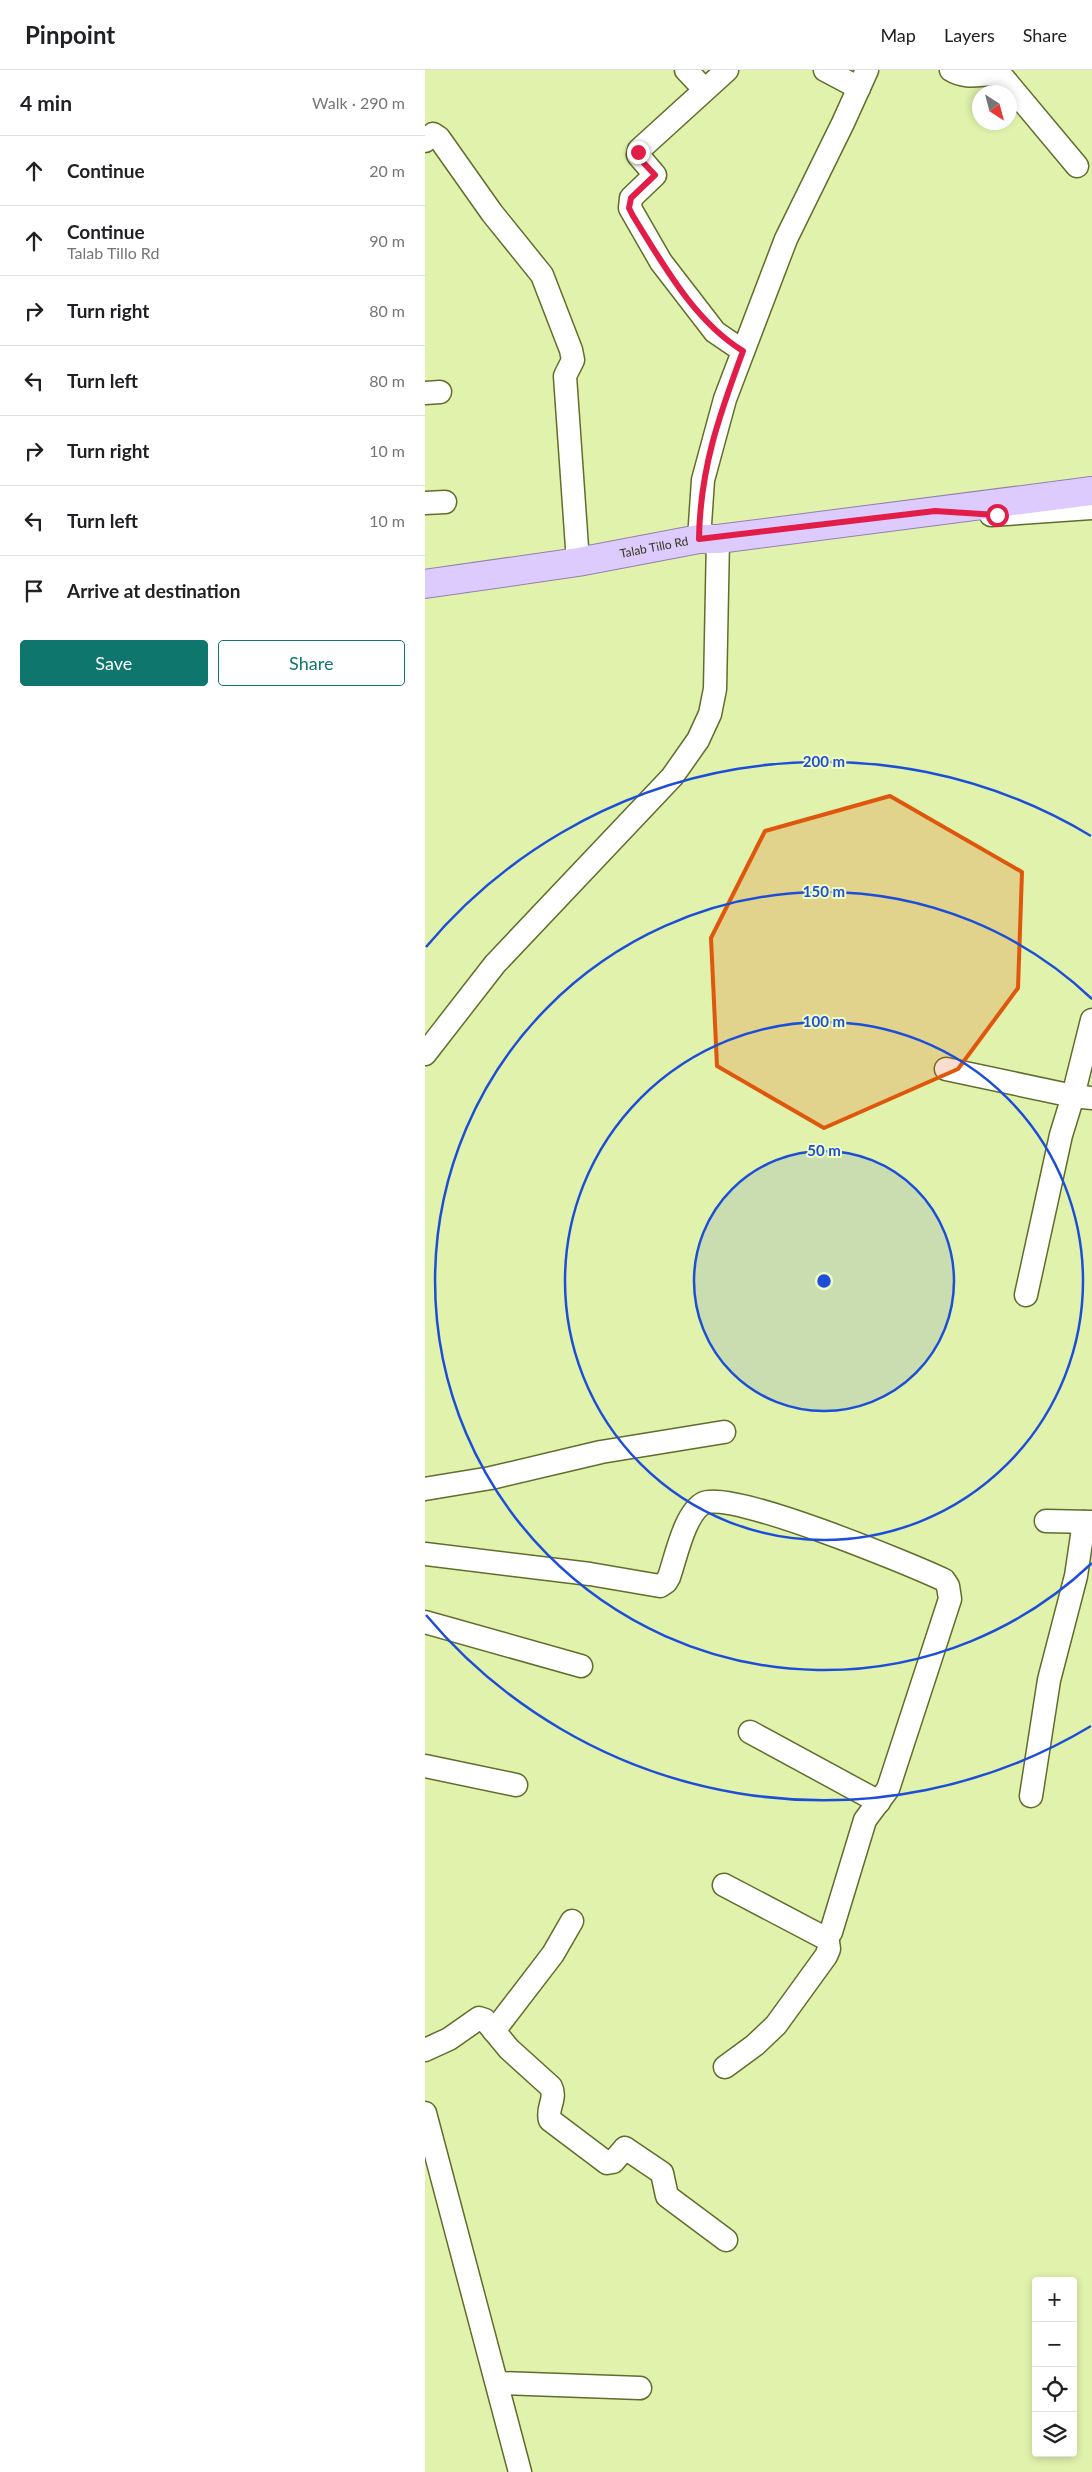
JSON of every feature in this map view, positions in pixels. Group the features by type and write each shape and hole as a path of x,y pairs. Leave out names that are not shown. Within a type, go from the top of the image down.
{"main road":[{"name":"Talab Tillo Rd","path":"425,584 579,562 709,539 1092,491"}],"street":[{"path":"686,70 704,89"},
{"path":"727,70 639,150 638,155 655,175 631,198 629,208 661,262 701,315 723,339 743,351"},
{"path":"425,1054 495,964 672,777 698,740 710,714 715,689 709,539 703,480 711,445 743,351 786,239 863,79 825,70"},
{"path":"951,70 961,76 970,77 1000,74 1077,166"},
{"path":"425,141 433,134 439,138 492,214 537,268 547,286 571,350 573,360 565,376 579,562"},
{"path":"935,511 997,515 1092,508"},
{"path":"1026,1295 1061,1135 1086,1098 1092,1020"},
{"path":"946,1069 1086,1098"},
{"path":"425,1489 491,1478 601,1452 724,1432"},
{"path":"425,1554 590,1574 660,1586 669,1577 689,1519 703,1503 719,1500 799,1523 898,1559 944,1580 948,1586 950,1599 889,1789 865,1820 835,1924 827,1935 829,1949 827,1956 789,2008 765,2036 725,2067"},
{"path":"1031,1796 1049,1680 1088,1522 1046,1521"},
{"path":"425,1622 581,1666"},
{"path":"750,1732 879,1802"},
{"path":"425,1766 516,1785"},
{"path":"724,1885 821,1936 827,1935"},
{"path":"494,2031 556,1949 571,1921"},
{"path":"425,2050 449,2038 479,2018 485,2020 516,2056 551,2087 554,2095 549,2115 550,2120 607,2163 613,2162 625,2148 659,2170 664,2176 667,2196 726,2240"},
{"path":"425,2113 520,2472"},
{"path":"498,2383 640,2388"}],"highlighted area":[{"path":"890,796 1022,872 1018,988 958,1069 824,1128 717,1066 711,938 765,831"}],"route":[{"path":"638,152 641,160 655,177 631,198 629,208 633,216 661,262 701,315 723,339 743,351 725,399 711,445 703,480 699,539 719,539 935,511 997,515"}]}
